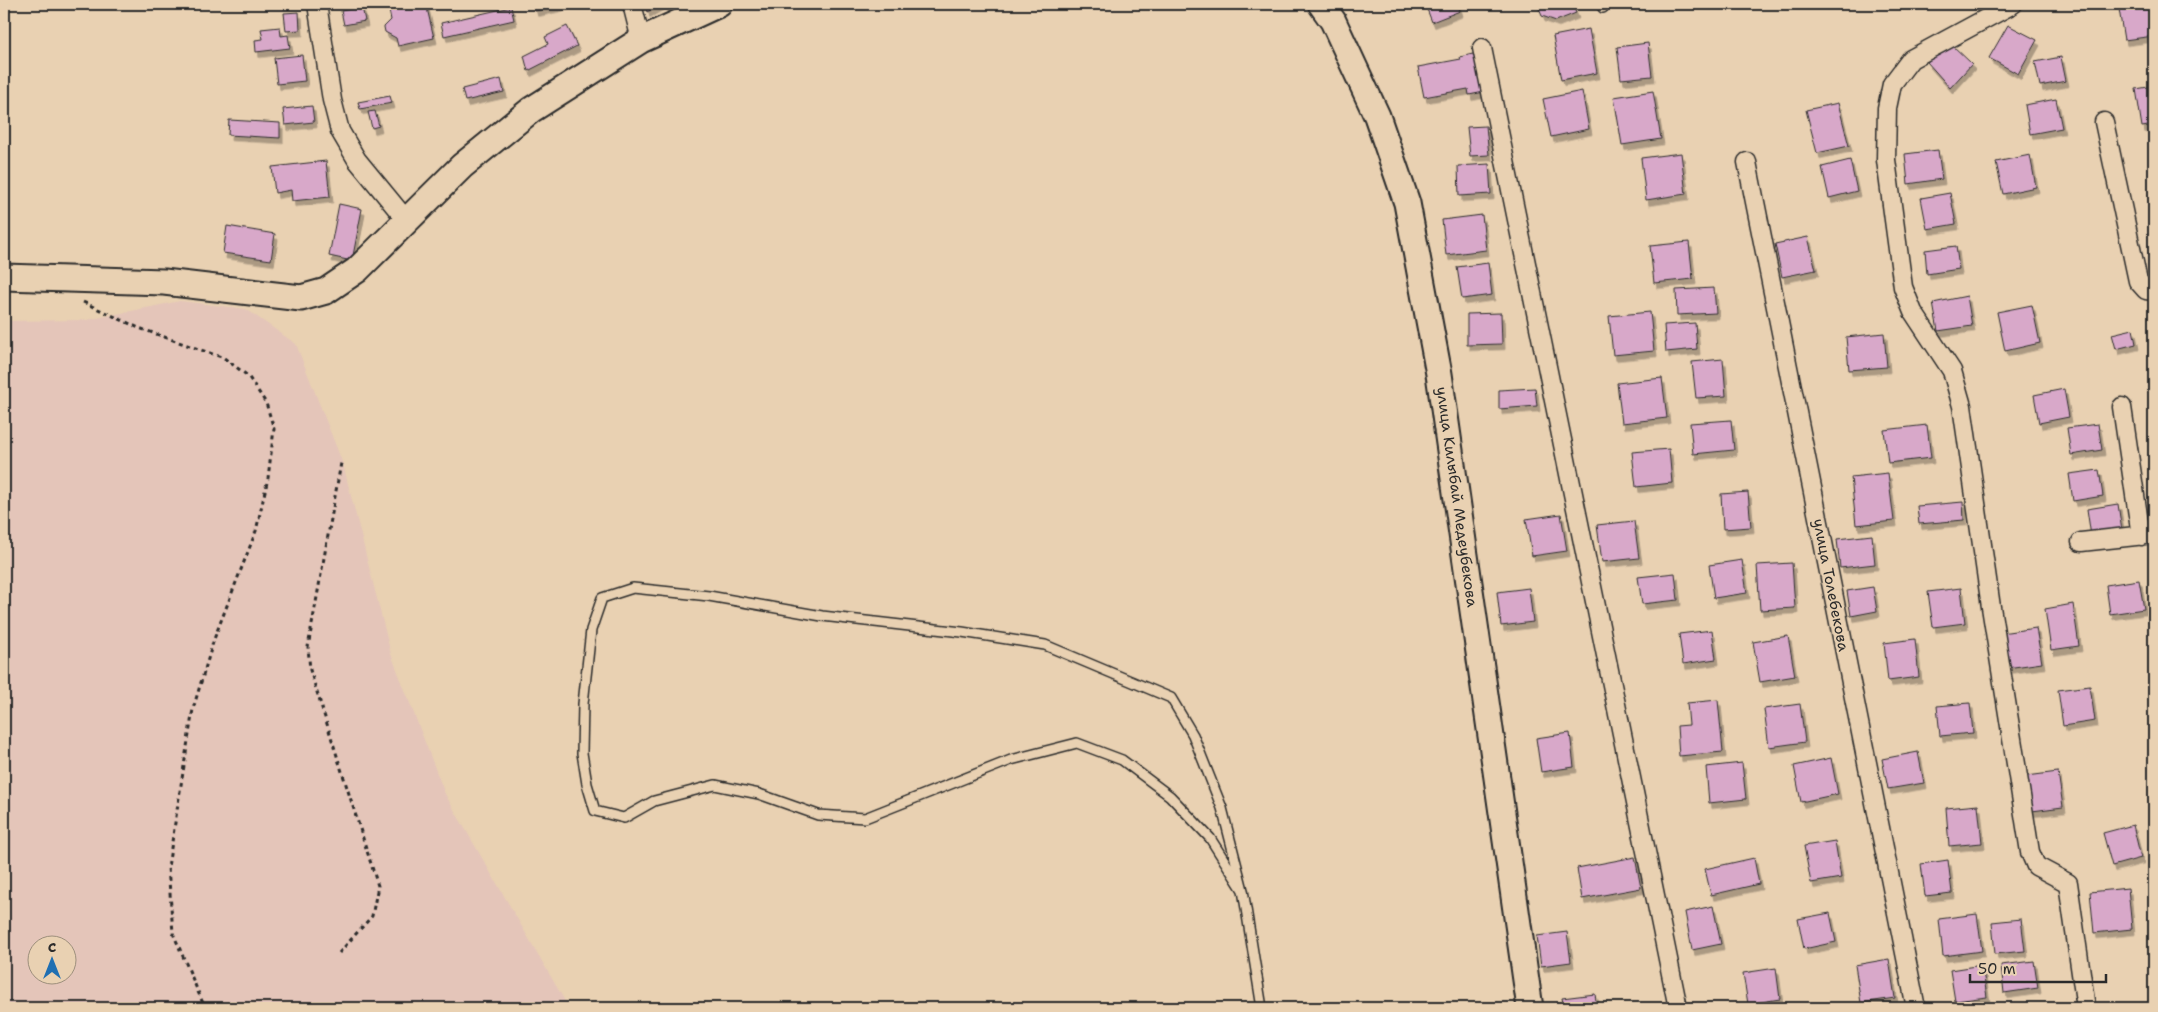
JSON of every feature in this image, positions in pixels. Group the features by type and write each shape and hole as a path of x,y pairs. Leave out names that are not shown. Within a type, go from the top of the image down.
{"main road":[{"path":"4,277 164,282 301,298 326,291 357,270 462,166 532,110 641,40 719,4"},
{"name":"улица Килыбай Медеубекова","path":"1322,4 1377,116 1407,203 1440,383 1530,1008"}],"street":[{"path":"317,4 332,100 340,131 357,160 407,221"},
{"path":"632,4 641,40"},
{"path":"2013,4 1912,59 1892,84 1887,108 1886,160 1903,287 1913,312 1952,371 1962,406 1991,607 2030,852 2036,866 2063,879 2068,883 2071,891 2086,1008"},
{"path":"1482,48 1678,1008"},
{"path":"2104,122 2138,281 2146,290 2154,291"},
{"name":"улица Толебекова","path":"1747,162 1916,1008"},
{"path":"2081,542 2148,535 2122,407"}],"lane":[{"path":"1243,890 1210,838 1170,796 1122,760 1077,743 1011,760 865,818 818,815 759,794 715,785 654,801 624,818 595,811 587,784 582,753 583,704 590,630 602,598 633,588 709,596 822,616 962,632 1045,645 1171,698 1193,735 1222,808 1243,890 1262,1008"}],"path":[{"path":"78,299 139,328 224,358 248,376 266,403 274,429 268,478 256,530 214,640 193,709 168,867 173,933 205,1008"},
{"path":"339,953 372,916 378,886 310,670 308,647 342,463"}],"shaded area":[{"path":"180,301 246,309 296,344 343,464 391,654 445,794 569,1008 4,1008 4,321 87,320"}],"building":[{"path":"426,4 434,38 398,46 396,38 385,32 384,27 391,20 388,5"},
{"path":"533,4 566,4 535,11"},
{"path":"645,4 661,4 647,12"},
{"path":"1425,4 1458,4 1460,11 1432,22"},
{"path":"1537,4 1572,4 1576,13 1556,21 1542,16"},
{"path":"2152,4 2154,36 2124,40 2119,9"},
{"path":"362,7 365,21 344,25 341,11"},
{"path":"511,7 514,20 444,36 441,23"},
{"path":"299,12 300,30 286,31 284,13"},
{"path":"2008,25 2037,40 2018,74 1989,58"},
{"path":"567,26 577,46 528,71 524,56 548,44 545,37"},
{"path":"280,27 281,36 288,35 290,48 256,52 255,40 263,39 261,29"},
{"path":"1589,29 1597,73 1561,80 1553,36"},
{"path":"1648,43 1652,76 1621,79 1617,47"},
{"path":"1951,44 1972,64 1950,88 1927,62"},
{"path":"1477,53 1484,92 1469,95 1468,89 1424,97 1418,67 1461,59 1460,57"},
{"path":"302,55 305,81 277,84 274,58"},
{"path":"2061,57 2066,81 2040,86 2035,62"},
{"path":"501,79 504,92 465,101 462,89"},
{"path":"2154,86 2154,125 2142,127 2136,89"},
{"path":"1582,91 1589,129 1551,137 1543,99"},
{"path":"1653,91 1661,139 1622,145 1614,97"},
{"path":"390,96 392,103 360,109 358,102"},
{"path":"2056,99 2062,128 2030,134 2025,105"},
{"path":"1838,103 1849,146 1817,153 1806,110"},
{"path":"312,106 314,122 285,125 283,109"},
{"path":"375,111 379,126 372,128 368,112"},
{"path":"229,120 280,123 280,138 228,135"},
{"path":"1486,126 1489,155 1470,156 1467,127"},
{"path":"1938,150 1942,179 1908,184 1905,154"},
{"path":"1681,153 1686,194 1646,200 1641,158"},
{"path":"2030,155 2036,187 2003,194 1996,162"},
{"path":"1850,160 1857,191 1829,198 1822,167"},
{"path":"326,161 330,197 292,201 291,190 275,193 272,167"},
{"path":"1489,164 1491,194 1459,196 1458,166"},
{"path":"1950,193 1956,224 1927,229 1921,198"},
{"path":"339,204 362,209 352,261 329,256"},
{"path":"1482,215 1486,250 1446,255 1442,220"},
{"path":"227,226 275,234 271,260 223,253"},
{"path":"1808,237 1816,270 1782,277 1775,244"},
{"path":"1689,242 1693,279 1654,283 1650,246"},
{"path":"1956,246 1959,269 1927,274 1925,250"},
{"path":"1488,263 1492,295 1462,299 1457,267"},
{"path":"1714,288 1716,313 1677,315 1676,290"},
{"path":"1967,296 1972,326 1938,331 1933,303"},
{"path":"2032,305 2040,343 2005,351 1997,312"},
{"path":"1650,312 1654,351 1613,355 1609,316"},
{"path":"1501,313 1502,344 1467,345 1467,314"},
{"path":"1695,323 1697,349 1666,352 1664,325"},
{"path":"2133,329 2136,344 2116,349 2112,334"},
{"path":"1884,333 1887,367 1849,370 1846,337"},
{"path":"1723,359 1726,396 1696,398 1692,362"},
{"path":"1662,378 1667,418 1622,423 1617,383"},
{"path":"1535,388 1537,406 1499,409 1499,390"},
{"path":"2064,389 2069,417 2039,423 2034,395"},
{"path":"1731,420 1734,450 1693,454 1690,423"},
{"path":"2098,424 2102,450 2071,455 2067,428"},
{"path":"1927,425 1931,458 1888,463 1884,430"},
{"path":"1669,449 1672,483 1636,487 1632,452"},
{"path":"2099,470 2103,496 2073,501 2069,474"},
{"path":"1888,473 1894,521 1856,525 1851,477"},
{"path":"2151,476 2154,476 2154,505"},
{"path":"1748,492 1751,527 1723,529 1721,494"},
{"path":"1963,502 1964,520 1919,524 1917,506"},
{"path":"2118,504 2122,531 2091,536 2087,509"},
{"path":"1561,514 1567,551 1532,556 1526,519"},
{"path":"1634,521 1639,558 1602,562 1597,525"},
{"path":"1872,535 1875,564 1840,568 1837,539"},
{"path":"1742,560 1747,593 1714,598 1709,565"},
{"path":"1792,563 1795,608 1760,610 1757,565"},
{"path":"1675,573 1678,600 1642,604 1638,577"},
{"path":"2139,580 2144,609 2110,614 2106,585"},
{"path":"1873,587 1877,611 1851,616 1847,591"},
{"path":"1529,588 1533,622 1501,626 1497,592"},
{"path":"1961,588 1965,623 1933,627 1928,592"},
{"path":"2073,604 2079,646 2051,650 2045,609"},
{"path":"2036,628 2042,663 2007,668 2001,633"},
{"path":"1712,630 1716,659 1683,664 1679,634"},
{"path":"1788,636 1795,676 1760,682 1753,642"},
{"path":"1915,639 1919,677 1888,681 1884,643"},
{"path":"2090,686 2095,721 2063,726 2058,690"},
{"path":"1718,700 1723,752 1679,756 1677,726 1689,725 1687,703"},
{"path":"1970,703 1973,733 1940,736 1937,706"},
{"path":"1800,704 1805,742 1769,747 1764,709"},
{"path":"1570,733 1574,767 1541,772 1536,738"},
{"path":"1918,752 1924,783 1888,789 1882,759"},
{"path":"1831,758 1838,794 1801,802 1794,766"},
{"path":"1742,763 1746,799 1709,803 1706,767"},
{"path":"2058,772 2063,807 2032,811 2027,776"},
{"path":"1978,805 1982,843 1949,846 1946,808"},
{"path":"2133,825 2141,858 2112,866 2103,833"},
{"path":"1835,841 1841,878 1811,883 1804,846"},
{"path":"1635,857 1641,888 1582,899 1577,868"},
{"path":"1754,858 1759,884 1711,895 1705,869"},
{"path":"1948,860 1952,893 1925,896 1921,864"},
{"path":"2128,888 2132,929 2094,933 2090,892"},
{"path":"1713,906 1721,944 1692,950 1685,912"},
{"path":"1830,913 1836,942 1804,949 1798,919"},
{"path":"1977,914 1982,951 1943,956 1939,919"},
{"path":"2021,919 2025,951 1995,954 1992,922"},
{"path":"1567,932 1571,962 1541,966 1537,936"},
{"path":"1889,959 1895,998 1861,1003 1855,965"},
{"path":"2034,961 2038,988 2004,993 2001,965"},
{"path":"1982,965 1987,997 1955,1001 1950,970"},
{"path":"1776,968 1780,999 1748,1004 1743,973"},
{"path":"1595,994 1597,1008 1564,1008 1562,998"}]}
